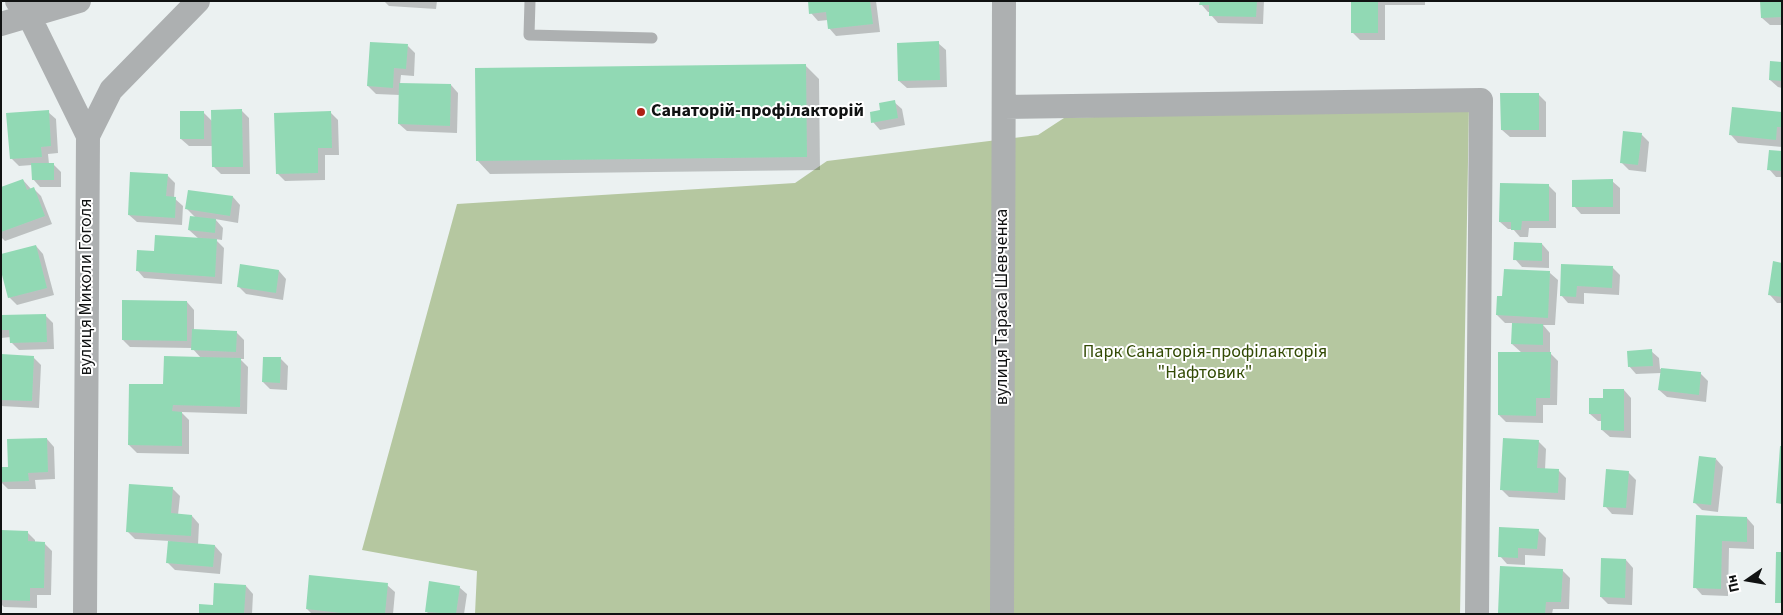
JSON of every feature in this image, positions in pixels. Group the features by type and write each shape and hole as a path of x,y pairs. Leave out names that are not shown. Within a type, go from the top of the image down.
{"street":[{"path":"1,24 23,9 79,1"},
{"name":"вулиця Миколи Гоголя","path":"85,614 88,136 111,90 198,1"},
{"name":"вулиця Тараса Шевченка","path":"1002,614 1004,1"},
{"path":"23,9 88,136"},
{"path":"1004,107 1481,100 1478,614"}],"lane":[{"path":"530,1 529,35 652,38"}],"green space":[{"name":"Парк Санаторія-профілакторія \"Нафтовик\"","path":"1469,105 1460,614 475,614 477,571 362,550 457,204 795,183 827,161 1038,135 1064,118"}],"building":[{"path":"808,1 870,1 873,24 828,29 826,12 809,14"},
{"path":"1200,1 1257,1 1256,17 1209,16 1209,5 1199,5"},
{"path":"1351,1 1378,1 1378,33 1351,33"},
{"path":"1760,1 1782,1 1782,17 1761,18"},
{"path":"939,41 940,80 898,81 897,43"},
{"path":"370,42 408,44 406,69 394,68 393,88 367,86"},
{"path":"1770,61 1782,62 1782,81 1769,80"},
{"name":"Санаторій-профілакторій","path":"806,64 807,157 476,161 475,68"},
{"path":"399,83 451,84 450,126 398,124"},
{"path":"1500,93 1539,93 1539,130 1501,130"},
{"path":"895,100 898,118 871,123 870,112 880,110 879,103"},
{"path":"1732,107 1782,112 1782,127 1777,127 1776,140 1729,135"},
{"path":"242,109 243,167 212,167 211,110"},
{"path":"49,110 51,146 41,147 42,157 10,159 6,113"},
{"path":"180,111 204,111 204,139 180,139"},
{"path":"331,111 332,148 318,148 318,173 276,174 274,113"},
{"path":"1623,131 1642,133 1638,165 1620,163"},
{"path":"1769,150 1782,151 1782,171 1767,170"},
{"path":"31,163 54,163 54,180 32,180"},
{"path":"130,172 168,174 166,196 176,197 175,218 128,215"},
{"path":"23,179 27,190 34,187 45,216 1,232 1,187"},
{"path":"1613,179 1613,207 1572,207 1572,180"},
{"path":"1500,183 1549,184 1549,221 1522,221 1521,230 1511,230 1511,222 1499,222"},
{"path":"188,190 233,196 230,216 185,209"},
{"path":"190,216 216,219 215,233 188,230"},
{"path":"155,235 217,239 215,277 136,271 137,250 154,251"},
{"path":"1514,242 1542,243 1542,261 1513,260"},
{"path":"36,245 47,288 8,298 1,271 1,254"},
{"path":"1773,261 1782,263 1782,297 1768,295"},
{"path":"240,264 279,270 276,293 237,287"},
{"path":"1561,264 1613,266 1612,288 1577,286 1576,297 1560,296"},
{"path":"1504,269 1550,271 1548,318 1496,315 1497,296 1502,296"},
{"path":"122,300 187,301 187,341 122,340"},
{"path":"46,314 47,342 10,343 9,330 1,330 1,315"},
{"path":"1512,323 1543,324 1543,345 1511,344"},
{"path":"192,329 237,331 236,352 191,350"},
{"path":"1652,349 1653,366 1628,367 1627,351"},
{"path":"1498,352 1551,352 1550,398 1536,398 1536,416 1498,415"},
{"path":"1,354 34,356 32,401 1,400"},
{"path":"164,356 241,358 240,407 173,405 172,411 182,412 182,446 128,445 129,384 163,384"},
{"path":"263,357 281,357 280,383 262,382"},
{"path":"1661,368 1701,372 1699,395 1658,390"},
{"path":"1603,389 1624,389 1624,431 1601,430 1601,414 1589,414 1589,398 1603,398"},
{"path":"47,438 48,472 28,473 29,481 1,482 1,467 8,467 7,439"},
{"path":"1503,438 1539,440 1537,468 1559,469 1558,493 1500,490"},
{"path":"1780,446 1782,446 1782,504 1776,503"},
{"path":"1699,456 1716,458 1711,505 1693,503"},
{"path":"1606,469 1629,471 1626,508 1603,507"},
{"path":"129,484 173,487 171,513 192,515 191,536 126,532"},
{"path":"1696,515 1747,517 1747,542 1722,541 1721,589 1693,588"},
{"path":"1499,527 1539,529 1537,549 1518,548 1518,558 1498,557"},
{"path":"1,530 28,531 28,541 45,542 44,588 30,588 30,601 1,600"},
{"path":"168,541 215,545 213,567 166,563"},
{"path":"1776,552 1782,552 1782,603 1775,603"},
{"path":"1601,558 1626,559 1625,598 1600,597"},
{"path":"1500,566 1563,569 1561,602 1546,602 1545,614 1498,613"},
{"path":"309,575 388,583 385,614 350,614 306,609"},
{"path":"429,581 460,586 456,614 425,612"},
{"path":"214,583 246,585 244,614 199,614 199,604 213,605"}],"place":[{"name":"Санаторій-профілакторій","path":"641,112"}]}
